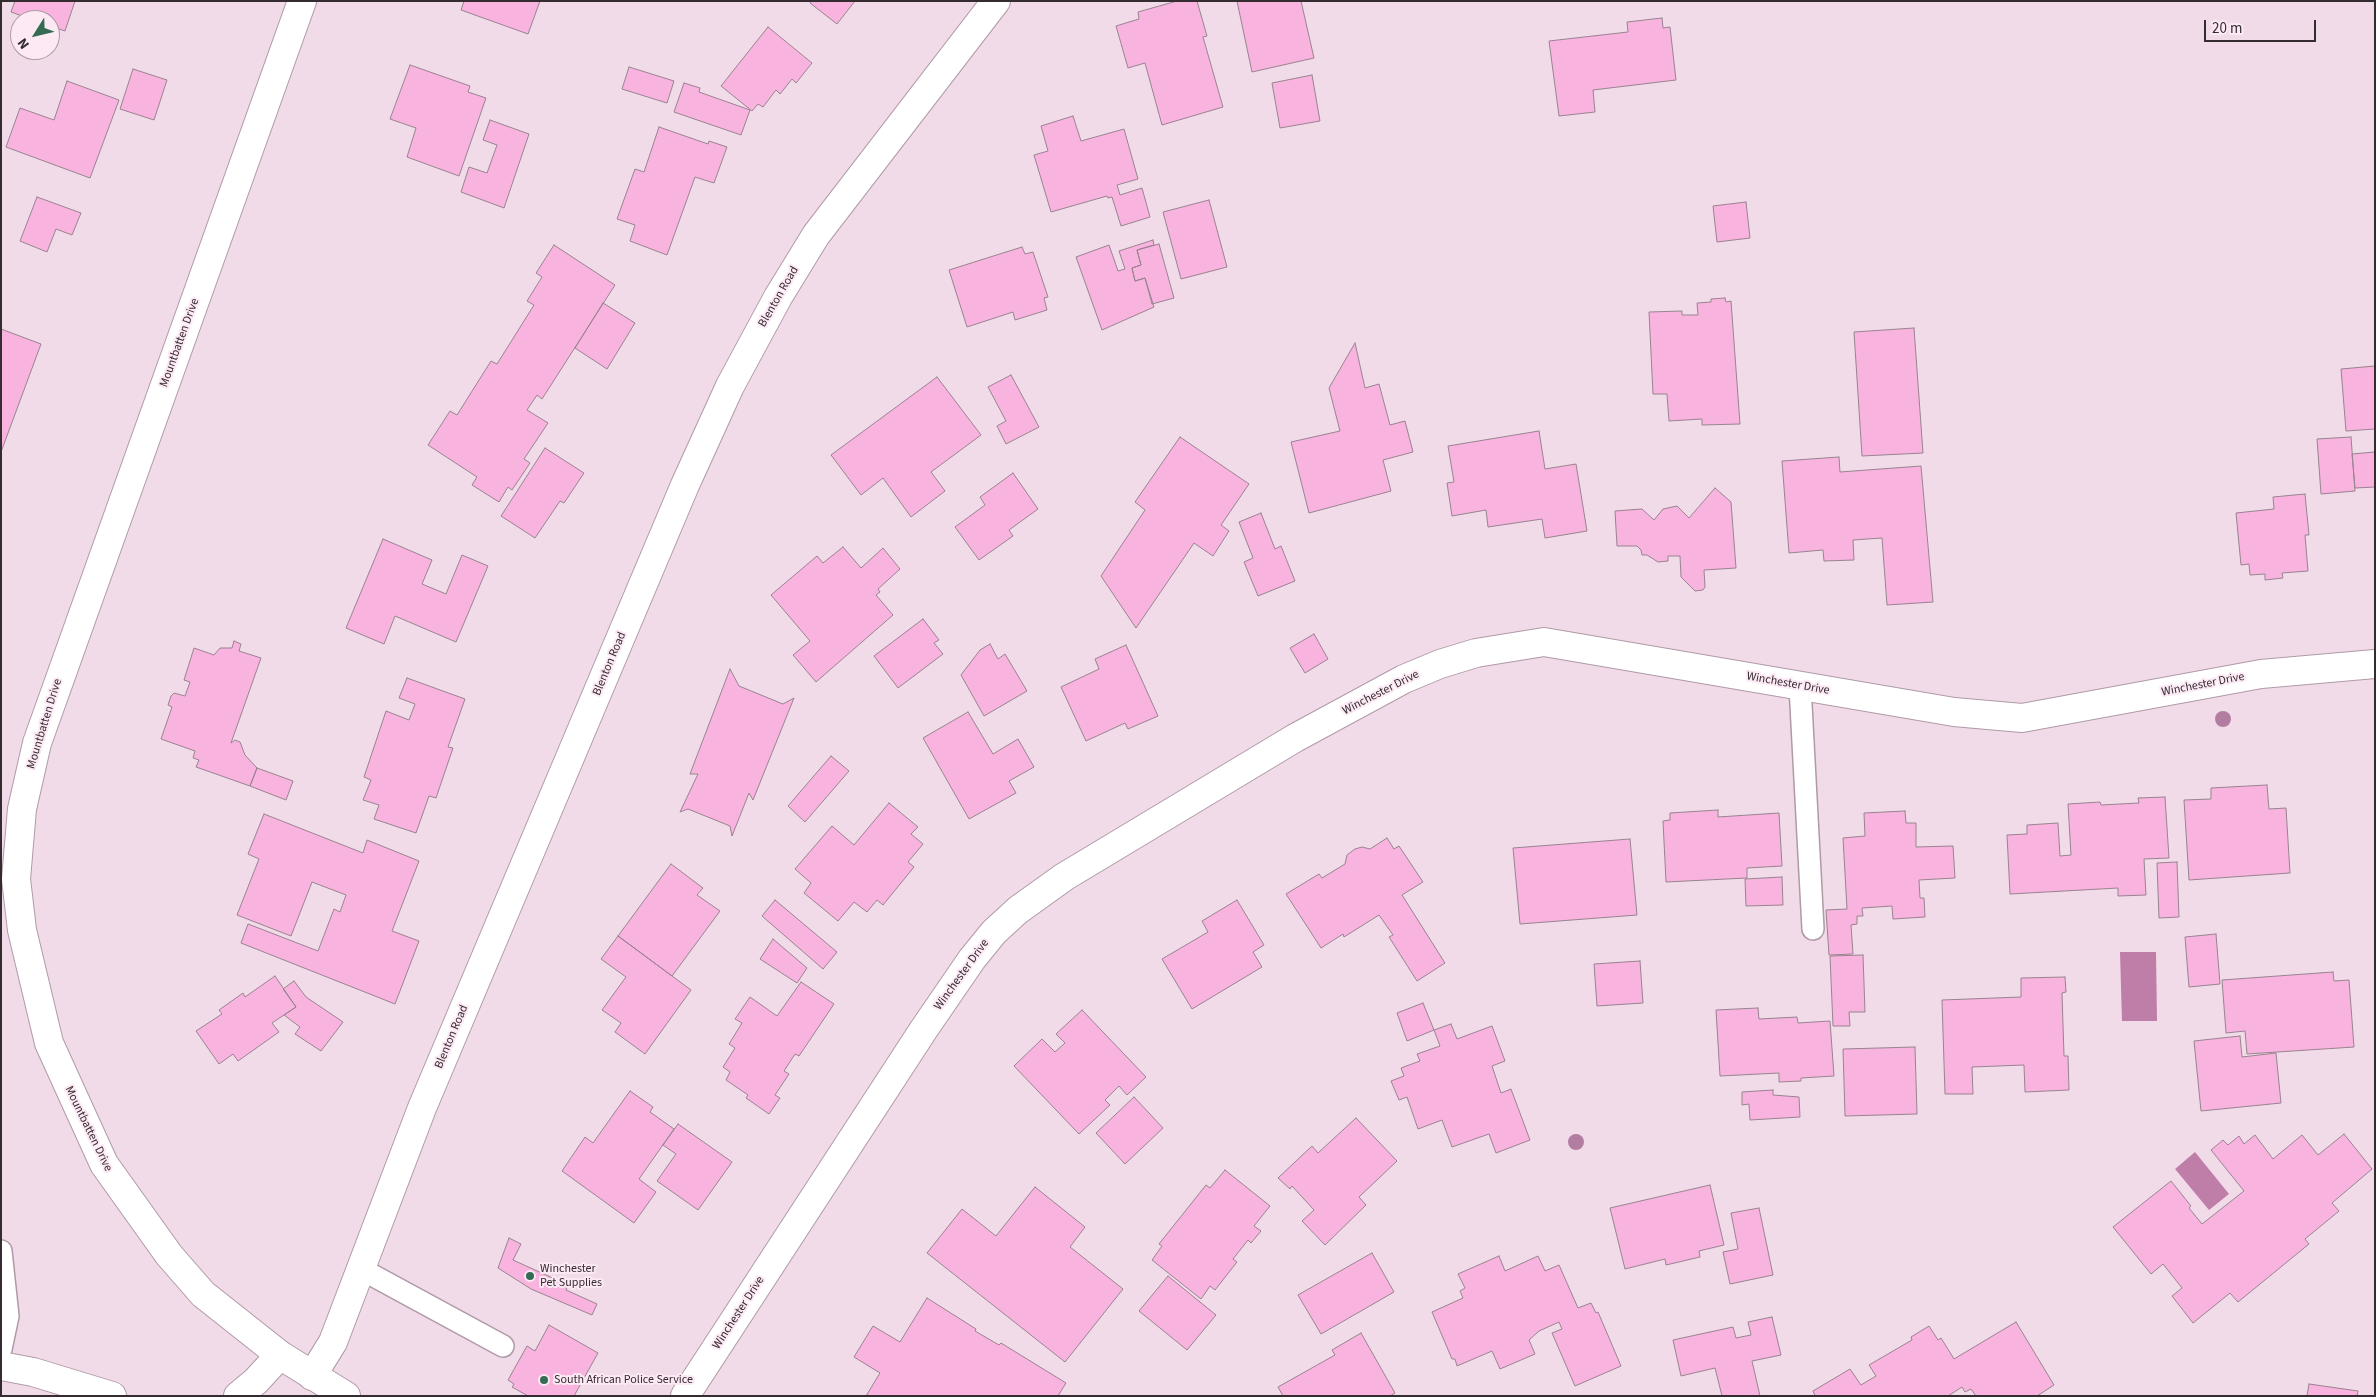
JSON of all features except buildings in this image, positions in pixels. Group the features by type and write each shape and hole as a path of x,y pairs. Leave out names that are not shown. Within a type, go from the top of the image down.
{"street":[{"name":"Mountbatten Drive","path":"302,1 37,743 9,875 49,1044 104,1164 169,1255 203,1294 280,1355 346,1396"},
{"name":"Blenton Road","path":"312,1376 333,1342 426,1099 685,485 730,386 778,296 816,235 996,1"},
{"name":"Winchester Drive","path":"685,1396 972,959 994,932 1018,910 1064,877 1320,725 1404,679 1476,652 1544,642 1954,712 2022,718 2261,674 2375,664"},
{"path":"238,1396 256,1381 280,1355"},
{"path":"1,1366 32,1372 112,1396"}],"lane":[{"path":"1800,686 1813,929"},
{"path":"1,1251 8,1316 1,1349"},
{"path":"361,1269 503,1346"}],"shaded area":[{"path":"2120,952 2156,952 2157,1021 2122,1021"},
{"path":"2195,1152 2229,1194 2209,1210 2175,1169"}],"place":[{"name":"Winchester Pet Supplies","path":"530,1276"},
{"name":"South African Police Service","path":"544,1380"}]}
